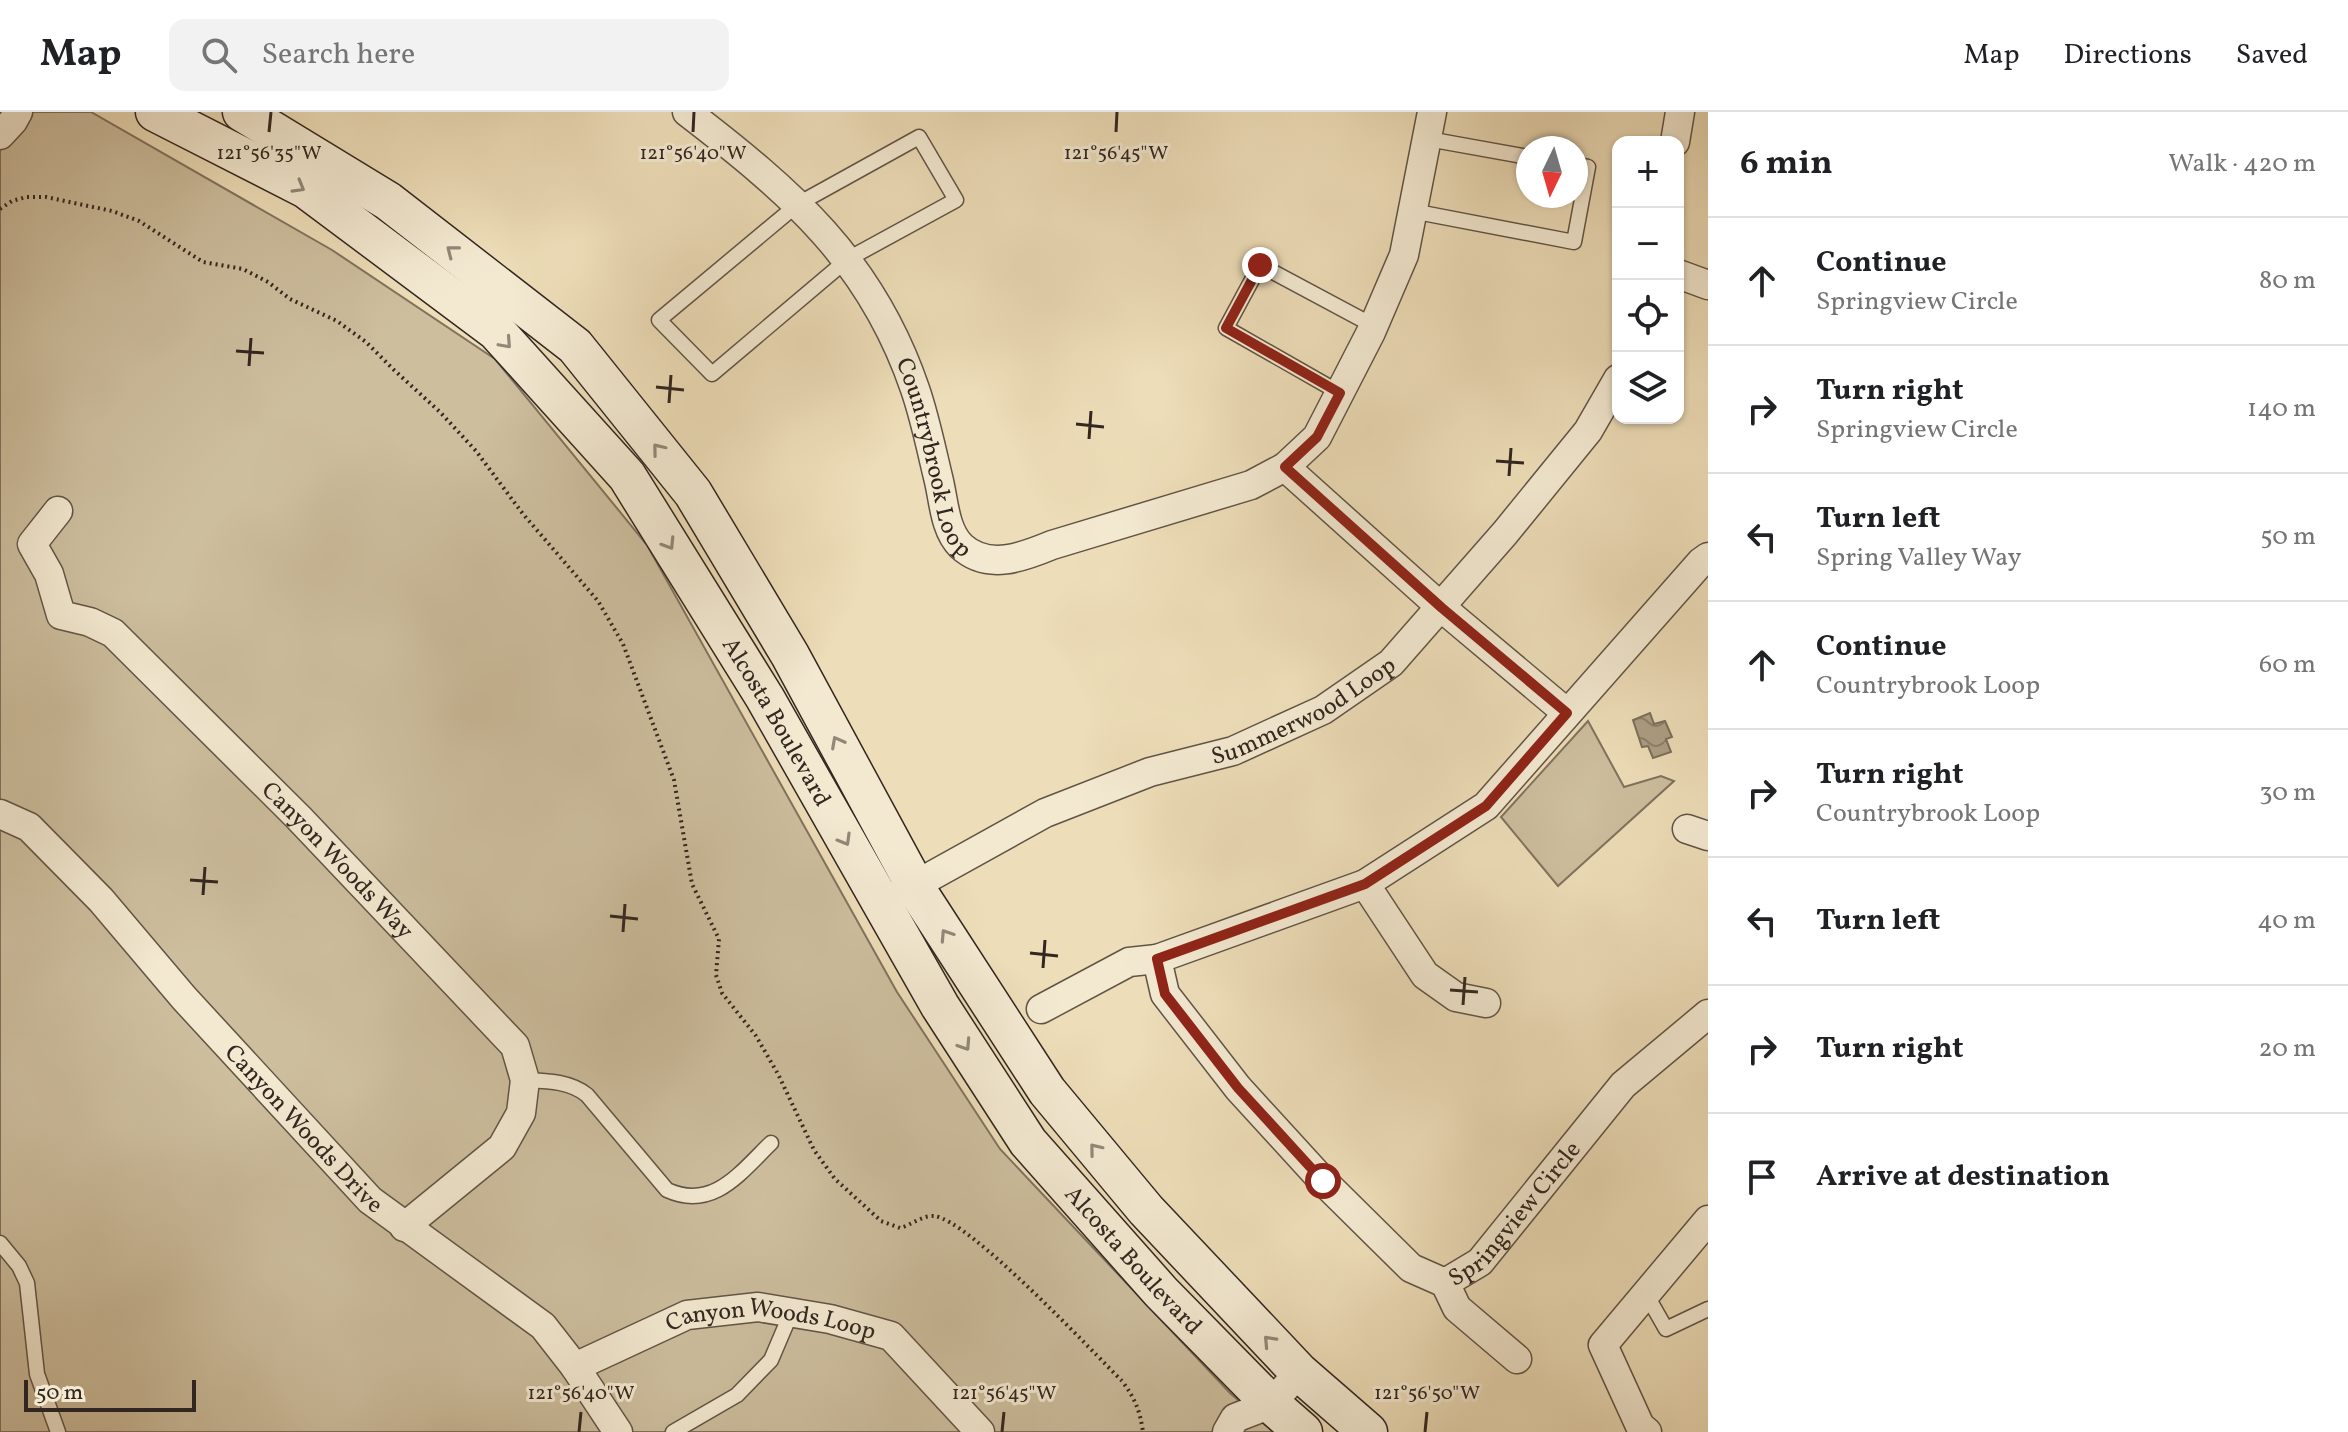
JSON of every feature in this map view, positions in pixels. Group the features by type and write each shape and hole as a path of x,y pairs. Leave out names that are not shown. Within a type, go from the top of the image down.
{"main road":[{"name":"Alcosta Boulevard","path":"155,112 306,189 496,331 627,476 765,698 940,1006 1028,1142 1270,1418 1303,1432"},
{"name":"Alcosta Boulevard","path":"242,112 388,201 575,346 693,493 790,655 914,885 1047,1091 1146,1210 1299,1372 1368,1432"}],"street":[{"path":"0,135 18,112"},
{"name":"Countrybrook Loop","path":"687,112 798,204 848,259 870,292 915,386 946,519 961,545 979,558 992,561 1032,553 1251,485 1285,467 1317,437 1374,326 1404,255 1430,125"},
{"path":"1676,136 1680,112"},
{"path":"1684,276 1708,285"},
{"name":"Summerwood Loop","path":"882,906 1045,813 1150,772 1233,751 1323,710 1391,663 1442,608 1588,431 1612,389"},
{"path":"1285,467 1442,608 1567,713"},
{"name":"Canyon Woods Way","path":"58,511 32,544 49,574 61,615 90,622 113,633 299,818 515,1046 525,1080"},
{"path":"1041,1009 1129,962 1157,959 1365,884 1486,806 1708,557"},
{"name":"Canyon Woods Drive","path":"0,814 29,827 101,900 184,998 370,1200 543,1326 575,1367 618,1432"},
{"path":"1365,884 1425,975 1456,997 1486,1003"},
{"name":"Springview Circle","path":"1157,959 1165,994 1238,1088 1323,1181 1411,1268 1445,1283 1480,1262 1623,1085 1707,1018"},
{"path":"404,1227 502,1147 521,1113 525,1080"},
{"path":"1647,1432 1640,1426 1603,1345 1708,1220"},
{"path":"1445,1283 1457,1308 1517,1359"},
{"name":"Canyon Woods Loop","path":"575,1367 687,1315 758,1307 830,1319 891,1336 980,1432"},
{"path":"1227,1432 1235,1418 1270,1418 1299,1372"}],"lane":[{"path":"1430,125 1516,153"},
{"path":"919,137 956,200 848,259 712,374 659,320 798,204 919,137"},
{"path":"1412,211 1574,242 1580,208"},
{"path":"1340,393 1226,328 1260,265 1374,326"},
{"path":"525,1080 577,1088 587,1095 667,1190 680,1196 694,1198 708,1195 732,1181 771,1143"},
{"path":"0,1243 19,1266 27,1283 37,1374 58,1432"},
{"path":"1646,1294 1666,1329 1708,1309"},
{"path":"673,1432 737,1395 771,1360 791,1313"}],"path":[{"path":"0,209 26,197 46,197 112,211 139,221 203,262 243,269 268,282 290,299 337,321 366,342 440,412 476,451 523,514 598,601 623,644 674,780 692,884 719,939 716,975 722,993 778,1074 814,1150 835,1179 881,1221 900,1228 934,1216 945,1219 1014,1274 1122,1381 1141,1413 1143,1432"}],"shaded area":[{"path":"0,112 91,112 332,250 495,359 647,545 897,992 1000,1149 1230,1393 1274,1432 0,1432"},
{"path":"1588,721 1624,787 1661,776 1674,781 1558,886 1501,817"}],"water":[{"path":"1650,713 1654,724 1665,721 1672,737 1666,739 1671,752 1653,758 1648,746 1642,747 1633,720"}],"route":[{"path":"1260,265 1226,328 1340,393 1317,437 1285,467 1442,608 1567,713 1486,806 1365,884 1157,959 1165,994 1238,1088 1323,1181"}]}
